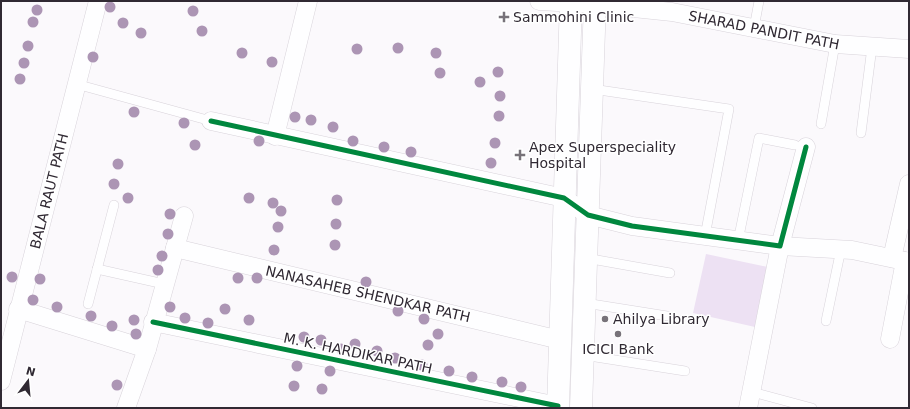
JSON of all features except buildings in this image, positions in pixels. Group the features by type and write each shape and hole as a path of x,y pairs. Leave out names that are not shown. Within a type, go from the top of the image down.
{"main road":[{"path":"558,407 571,3"},
{"path":"581,408 595,3"}],"street":[{"name":"BALA RAUT PATH","path":"1,381 18,309 98,1"},
{"path":"275,136 308,1"},
{"name":"SHARAD PANDIT PATH","path":"539,1 595,3 672,12 834,44 909,49"},
{"path":"211,122 564,198 588,215 632,226 780,246 841,249 902,260"},
{"path":"750,400 800,146"},
{"path":"890,339 902,260 909,184"},
{"path":"126,408 147,349 153,322 184,216"},
{"name":"NANASAHEB SHENDKAR PATH","path":"175,248 560,340"},
{"path":"18,309 147,349"},
{"name":"M. K. HARDIKAR PATH","path":"153,322 558,407"}],"lane":[{"path":"754,28 759,1"},
{"path":"821,124 834,44"},
{"path":"861,133 872,47"},
{"path":"76,84 211,122"},
{"path":"592,89 729,109 705,236"},
{"path":"738,241 759,138 800,146"},
{"path":"88,304 114,205"},
{"path":"826,321 841,249"},
{"path":"586,258 670,273"},
{"path":"97,269 164,284"},
{"path":"585,303 667,316"},
{"path":"583,355 685,371"},
{"path":"750,400 812,408"}],"shaded area":[{"path":"706,254 768,267 755,327 693,313"}],"cycle path":[{"path":"211,121 564,198 588,215 632,226 780,246 806,147"},
{"path":"153,322 558,406"}],"place":[{"name":"Sammohini Clinic","path":"504,17"},
{"name":"Apex Superspeciality Hospital","path":"520,155"},
{"name":"Ahilya Library","path":"605,319"},
{"name":"ICICI Bank","path":"618,334"}]}
